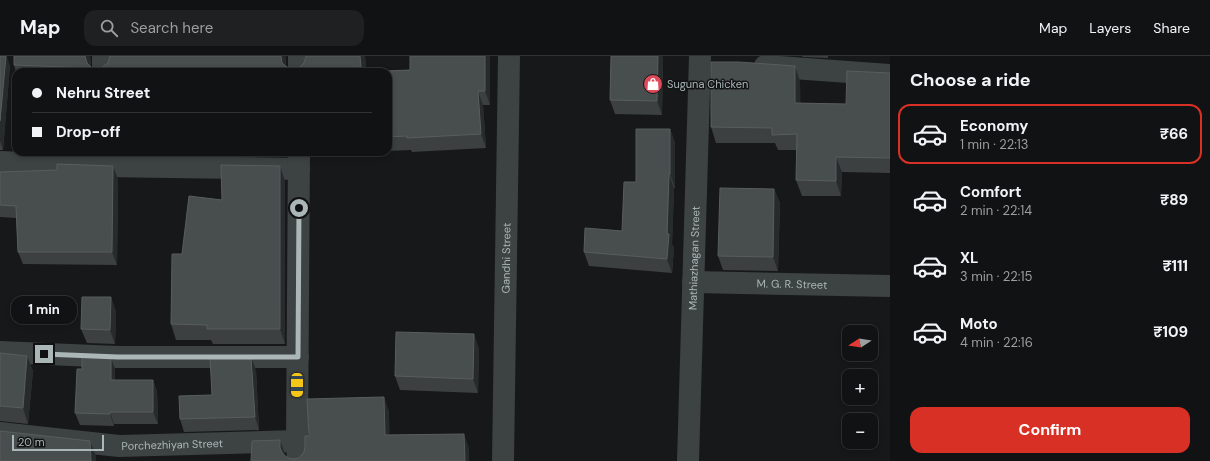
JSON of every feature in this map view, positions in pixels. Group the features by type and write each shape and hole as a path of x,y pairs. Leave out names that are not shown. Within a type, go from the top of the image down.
{"street":[{"path":"103,56 103,68"},
{"path":"299,56 299,68"},
{"name":"Gandhi Street","path":"503,461 509,56"},
{"name":"Mathiazhagan Street","path":"688,461 693,282 705,60"},
{"path":"747,65 890,75"},
{"path":"0,162 100,159 299,161 298,451"},
{"name":"M. G. R. Street","path":"693,282 890,286"},
{"path":"0,352 118,357 298,357"},
{"name":"Porchezhiyan Street","path":"0,433 119,446 298,451"}],"building":[{"path":"0,56 6,56 0,121"},
{"path":"14,56 85,56 87,63 92,68 14,65"},
{"path":"110,56 281,56 282,63 290,68 101,68 108,63"},
{"path":"306,56 360,56 361,67 298,68 304,63"},
{"path":"410,56 485,56 485,91 478,91 481,134 407,138 407,136 392,137 392,71 410,70"},
{"path":"611,56 658,56 657,101 610,100"},
{"path":"711,62 739,62 795,66 795,103 846,104 847,71 890,73 890,158 836,157 836,181 796,180 797,134 772,135 772,128 711,127"},
{"path":"636,129 670,129 670,174 667,234 669,234 667,259 584,252 585,228 622,231 624,182 636,182"},
{"path":"57,164 113,166 112,252 18,252 16,206 0,205 0,172 57,170"},
{"path":"221,165 280,166 280,329 207,329 207,325 171,324 172,254 182,254 189,196 222,200"},
{"path":"720,188 774,189 773,257 718,256"},
{"path":"82,297 111,297 110,330 81,329"},
{"path":"396,332 474,334 473,379 395,376"},
{"path":"0,353 27,356 23,408 0,406"},
{"path":"82,357 111,358 111,380 153,380 153,412 110,412 110,414 75,413 77,369 82,369"},
{"path":"210,357 251,357 255,417 180,419 179,396 212,395"},
{"path":"384,397 385,435 464,434 465,461 251,461 252,441 280,440 280,448 283,454 288,458 299,458 304,452 305,436 309,436 307,399"},
{"path":"0,431 90,441 91,461 0,461"}],"place":[{"name":"Suguna Chicken","path":"653,84"}],"route":[{"path":"44,354 118,357 298,357 299,208"}]}
